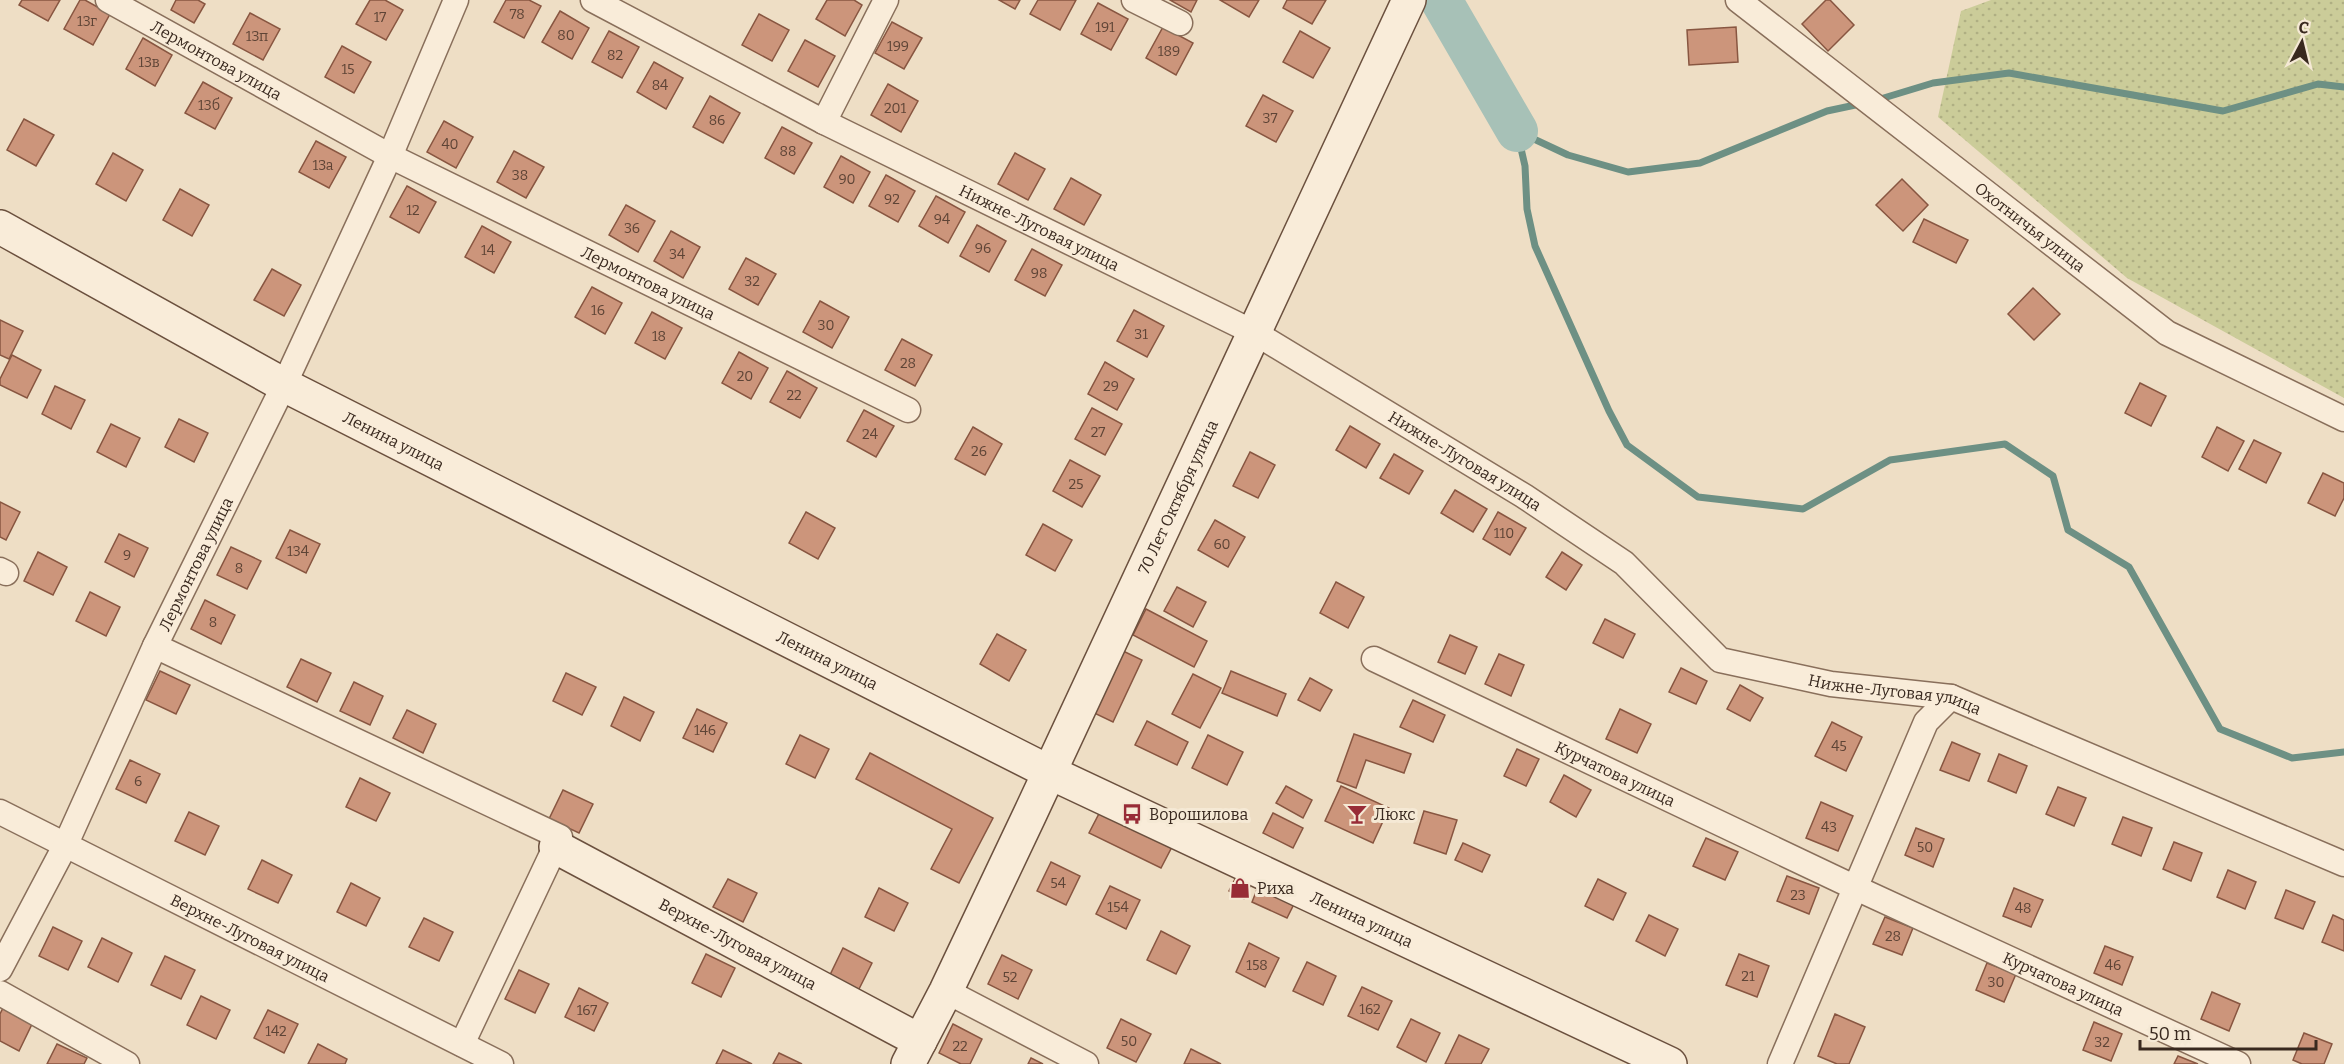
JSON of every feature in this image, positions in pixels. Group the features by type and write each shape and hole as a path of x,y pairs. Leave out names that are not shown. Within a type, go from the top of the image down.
{"main road":[{"name":"70 Лет Октября улица","path":"914,1053 946,991 1049,772 1403,12"},
{"name":"Ленина улица","path":"0,227 284,385 1049,772 1670,1064"},
{"name":"Верхне-Луговая улица","path":"558,842 914,1053"}],"street":[{"name":"Лермонтова улица","path":"108,0 390,156 908,410"},
{"name":"Лермонтова улица","path":"0,969 65,846 155,646 284,385 390,156 456,0"},
{"name":"Нижне-Луговая улица","path":"593,0 824,122 1255,333 1524,496 1624,563 1720,660 1831,684 1951,697 2344,864"},
{"path":"824,122 886,0"},
{"path":"1134,0 1180,23"},
{"name":"Охотничья улица","path":"1738,0 2167,333 2344,419"},
{"name":"Верхне-Луговая улица","path":"155,646 558,842"},
{"name":"Курчатова улица","path":"1374,659 1856,888 2238,1064"},
{"path":"1780,1064 1926,723 1951,697"},
{"name":"Верхне-Луговая улица","path":"0,812 501,1064"},
{"path":"462,1044 558,842"},
{"path":"946,991 1086,1064"},
{"path":"0,993 128,1064"}],"green space":[{"path":"1991,0 2344,0 2344,398 2127,278 1938,117 1961,11"}],"building":[{"path":"22,0 60,0 48,21 19,5"},
{"path":"80,0 85,0 110,14 93,45 64,29"},
{"path":"176,0 198,0 205,4 194,23 171,10"},
{"path":"370,0 385,0 403,10 386,40 356,24"},
{"path":"506,0 529,0 541,6 524,38 494,22"},
{"path":"827,0 854,0 862,5 845,36 816,19"},
{"path":"999,0 1020,0 1015,9"},
{"path":"1038,0 1076,0 1060,30 1030,14"},
{"path":"1170,0 1197,0 1191,12"},
{"path":"1220,0 1259,0 1249,17"},
{"path":"1287,0 1326,0 1312,24 1283,8"},
{"path":"1826,0 1830,0 1854,25 1828,51 1802,24"},
{"path":"1098,3 1128,19 1111,50 1081,34"},
{"path":"560,11 589,28 572,59 542,42"},
{"path":"250,13 280,29 263,60 233,44"},
{"path":"759,14 789,30 772,61 742,45"},
{"path":"892,22 922,38 904,69 875,53"},
{"path":"1163,27 1193,43 1176,75 1146,58"},
{"path":"1736,27 1738,62 1689,65 1687,30"},
{"path":"609,31 639,47 622,78 592,62"},
{"path":"1300,31 1330,48 1313,78 1283,62"},
{"path":"143,38 172,55 155,86 126,69"},
{"path":"805,40 835,56 818,87 788,71"},
{"path":"342,46 371,62 354,93 325,77"},
{"path":"654,62 683,78 666,109 637,92"},
{"path":"203,82 232,98 215,129 185,113"},
{"path":"888,84 918,101 901,132 871,115"},
{"path":"1263,95 1293,111 1276,142 1246,126"},
{"path":"710,96 740,113 723,143 693,127"},
{"path":"24,119 54,135 36,166 7,150"},
{"path":"444,121 473,137 456,168 427,152"},
{"path":"782,127 812,143 794,174 765,158"},
{"path":"316,141 346,157 329,188 299,172"},
{"path":"514,151 544,167 526,198 497,182"},
{"path":"113,153 143,170 126,201 96,184"},
{"path":"1015,153 1045,169 1028,200 998,184"},
{"path":"841,156 870,172 853,203 824,187"},
{"path":"886,175 915,191 898,222 869,206"},
{"path":"1071,178 1101,195 1084,225 1054,209"},
{"path":"1902,179 1928,205 1903,231 1876,205"},
{"path":"407,186 436,202 419,233 390,217"},
{"path":"180,189 209,205 192,236 163,220"},
{"path":"936,196 965,212 948,243 919,226"},
{"path":"626,205 655,221 638,252 609,235"},
{"path":"1924,219 1968,240 1956,263 1913,242"},
{"path":"977,225 1006,241 989,272 960,256"},
{"path":"482,226 511,242 494,273 465,257"},
{"path":"671,231 700,247 683,278 654,261"},
{"path":"1032,249 1062,265 1045,296 1015,280"},
{"path":"746,258 776,274 758,305 729,289"},
{"path":"272,269 301,285 284,316 254,300"},
{"path":"592,287 622,303 605,334 575,317"},
{"path":"2033,288 2060,314 2034,340 2008,314"},
{"path":"820,301 849,317 832,348 803,332"},
{"path":"1134,310 1164,326 1147,357 1117,341"},
{"path":"652,312 682,328 665,359 635,343"},
{"path":"0,320 23,331 9,359 0,355"},
{"path":"902,339 932,355 915,386 885,370"},
{"path":"739,352 768,368 751,399 722,383"},
{"path":"12,355 41,370 27,398 0,385 0,379"},
{"path":"1105,362 1134,379 1117,410 1088,394"},
{"path":"787,371 817,388 800,418 770,402"},
{"path":"2140,383 2166,396 2151,426 2125,413"},
{"path":"55,386 85,400 71,429 42,414"},
{"path":"1092,408 1122,424 1105,455 1075,439"},
{"path":"864,410 894,426 876,457 847,441"},
{"path":"179,419 208,433 194,462 165,447"},
{"path":"111,424 140,438 126,467 97,452"},
{"path":"1350,426 1380,444 1366,468 1336,450"},
{"path":"973,427 1002,444 985,475 955,459"},
{"path":"2217,427 2244,441 2228,471 2202,457"},
{"path":"2254,440 2281,453 2266,483 2239,469"},
{"path":"1250,452 1275,465 1258,498 1233,486"},
{"path":"1394,454 1423,471 1409,494 1380,478"},
{"path":"1070,460 1100,476 1082,507 1053,491"},
{"path":"2323,473 2344,483 2344,498 2335,516 2308,503"},
{"path":"1455,490 1487,509 1473,532 1441,513"},
{"path":"0,502 20,512 6,540 0,537"},
{"path":"806,512 835,528 818,559 789,543"},
{"path":"1498,512 1526,528 1510,555 1483,539"},
{"path":"1215,520 1245,537 1228,567 1198,550"},
{"path":"1043,524 1072,540 1055,571 1026,555"},
{"path":"290,530 320,544 306,573 276,558"},
{"path":"119,534 148,548 134,577 105,562"},
{"path":"231,547 261,561 247,589 217,575"},
{"path":"38,552 67,567 53,595 24,581"},
{"path":"1562,552 1582,565 1566,590 1546,577"},
{"path":"1336,582 1364,597 1348,628 1320,613"},
{"path":"1177,587 1206,602 1193,627 1164,611"},
{"path":"90,592 120,607 106,636 76,621"},
{"path":"205,600 235,615 221,644 191,629"},
{"path":"1146,609 1207,641 1194,667 1133,635"},
{"path":"1605,619 1635,634 1623,658 1593,643"},
{"path":"997,634 1026,650 1009,681 980,664"},
{"path":"1450,635 1477,647 1465,674 1438,662"},
{"path":"1121,650 1142,660 1113,722 1092,712"},
{"path":"1499,654 1524,665 1511,696 1485,684"},
{"path":"301,659 331,673 317,702 287,687"},
{"path":"1681,668 1707,681 1696,704 1669,692"},
{"path":"160,671 190,685 176,714 146,700"},
{"path":"1231,671 1286,694 1277,716 1222,693"},
{"path":"566,673 596,687 582,715 553,701"},
{"path":"1193,674 1221,688 1200,728 1172,714"},
{"path":"1310,678 1332,690 1320,711 1298,700"},
{"path":"354,682 383,696 370,725 340,711"},
{"path":"1740,685 1763,698 1750,721 1727,709"},
{"path":"624,697 654,712 640,741 611,726"},
{"path":"1413,700 1445,715 1433,742 1400,727"},
{"path":"697,709 727,723 713,752 683,738"},
{"path":"1620,709 1651,724 1637,753 1606,739"},
{"path":"407,710 436,724 423,753 393,738"},
{"path":"1147,721 1188,742 1177,765 1135,745"},
{"path":"1832,722 1862,737 1846,771 1815,756"},
{"path":"1354,734 1411,754 1404,773 1366,760 1356,788 1337,781"},
{"path":"800,735 829,749 815,778 786,764"},
{"path":"1208,735 1243,752 1227,785 1192,768"},
{"path":"1952,742 1980,754 1969,781 1940,770"},
{"path":"1517,749 1539,759 1526,786 1504,776"},
{"path":"870,753 993,818 959,883 931,869 952,829 856,779"},
{"path":"1999,754 2027,766 2016,793 1988,781"},
{"path":"130,760 160,774 146,803 116,789"},
{"path":"1564,775 1591,790 1576,817 1550,802"},
{"path":"360,778 390,793 376,821 346,807"},
{"path":"1286,786 1312,800 1303,818 1276,803"},
{"name":"Люкс","path":"1341,786 1389,808 1373,843 1325,821"},
{"path":"2058,787 2086,798 2074,826 2046,814"},
{"path":"563,790 593,804 579,833 549,819"},
{"path":"1821,802 1853,816 1838,851 1806,838"},
{"path":"1103,806 1175,841 1161,868 1089,833"},
{"path":"1424,811 1457,820 1446,854 1414,843"},
{"path":"189,812 219,826 205,855 175,841"},
{"path":"1273,813 1303,828 1293,848 1263,833"},
{"path":"2123,817 2152,828 2141,856 2112,844"},
{"path":"1916,828 1944,839 1933,867 1905,855"},
{"path":"1706,838 1738,852 1725,880 1693,866"},
{"path":"2174,842 2202,853 2191,881 2163,869"},
{"path":"1463,843 1490,855 1482,872 1455,860"},
{"path":"262,860 292,875 278,903 248,889"},
{"path":"1051,862 1080,876 1066,905 1037,891"},
{"path":"2228,870 2256,882 2245,909 2217,897"},
{"path":"1787,876 1819,888 1809,914 1777,901"},
{"name":"Риха","path":"1236,877 1251,884 1244,899 1229,891"},
{"path":"728,879 757,893 743,922 713,907"},
{"path":"1598,879 1626,893 1613,920 1585,906"},
{"path":"351,883 380,898 366,926 337,912"},
{"path":"1110,886 1140,900 1126,929 1096,914"},
{"path":"1258,887 1294,904 1287,918 1252,902"},
{"path":"879,888 908,903 894,931 865,917"},
{"path":"2014,888 2043,900 2031,927 2003,916"},
{"path":"2286,890 2315,902 2303,929 2275,918"},
{"path":"1649,915 1678,929 1665,956 1636,941"},
{"path":"2333,915 2344,920 2344,951 2322,942"},
{"path":"1885,917 1913,928 1902,955 1873,944"},
{"path":"424,918 453,932 439,961 409,947"},
{"path":"53,927 82,941 68,970 39,956"},
{"path":"1161,931 1190,946 1176,974 1147,960"},
{"path":"102,938 132,953 118,982 88,967"},
{"path":"1249,943 1279,958 1265,987 1236,972"},
{"path":"2105,946 2133,957 2122,985 2094,973"},
{"path":"843,948 872,963 858,991 829,977"},
{"path":"706,954 735,968 721,997 692,983"},
{"path":"1739,954 1769,966 1757,997 1726,985"},
{"path":"1002,955 1032,970 1018,999 988,984"},
{"path":"165,956 195,970 181,999 151,985"},
{"path":"1307,962 1336,976 1323,1005 1293,991"},
{"path":"1987,963 2016,974 2004,1002 1976,990"},
{"path":"519,970 549,984 535,1013 505,999"},
{"path":"1362,987 1392,1001 1378,1030 1348,1016"},
{"path":"579,988 608,1003 594,1031 565,1017"},
{"path":"2212,992 2240,1004 2229,1031 2201,1019"},
{"path":"201,996 230,1010 216,1039 187,1025"},
{"path":"3,1008 33,1022 19,1051 0,1041 0,1014"},
{"path":"268,1010 298,1024 284,1053 254,1038"},
{"path":"1835,1014 1865,1027 1849,1064 1837,1064 1818,1056"},
{"path":"1121,1019 1151,1034 1136,1062 1107,1048"},
{"path":"1411,1019 1440,1033 1426,1062 1397,1047"},
{"path":"2094,1022 2122,1034 2111,1061 2083,1050"},
{"path":"953,1024 982,1039 970,1064 961,1064 939,1053"},
{"path":"2304,1033 2332,1044 2324,1064 2302,1064 2293,1060"},
{"path":"1459,1035 1489,1049 1481,1064 1445,1064"},
{"path":"57,1044 87,1058 84,1064 47,1064"},
{"path":"318,1044 347,1059 345,1064 308,1064"},
{"path":"1191,1049 1221,1064 1184,1064"},
{"path":"723,1050 752,1064 716,1064"},
{"path":"779,1053 802,1064 773,1064"},
{"path":"2178,1056 2198,1064 2174,1064"},
{"path":"1031,1058 1043,1064 1028,1064"}],"waterway":[{"path":"1441,0 1517,131"},
{"path":"1877,100 1933,83 2009,73 2223,111 2318,84 2344,87"},
{"path":"1517,131 1568,155 1628,172 1700,163 1827,111 1860,104"},
{"path":"1517,131 1525,166 1527,209 1535,246 1609,411 1627,445 1698,497 1803,509 1890,460 2005,444 2053,476 2068,530 2129,567 2220,729 2292,758 2344,752"}],"place":[{"name":"Ворошилова","path":"1132,814"},
{"name":"Люкс","path":"1357,814"},
{"name":"Риха","path":"1240,888"}]}
